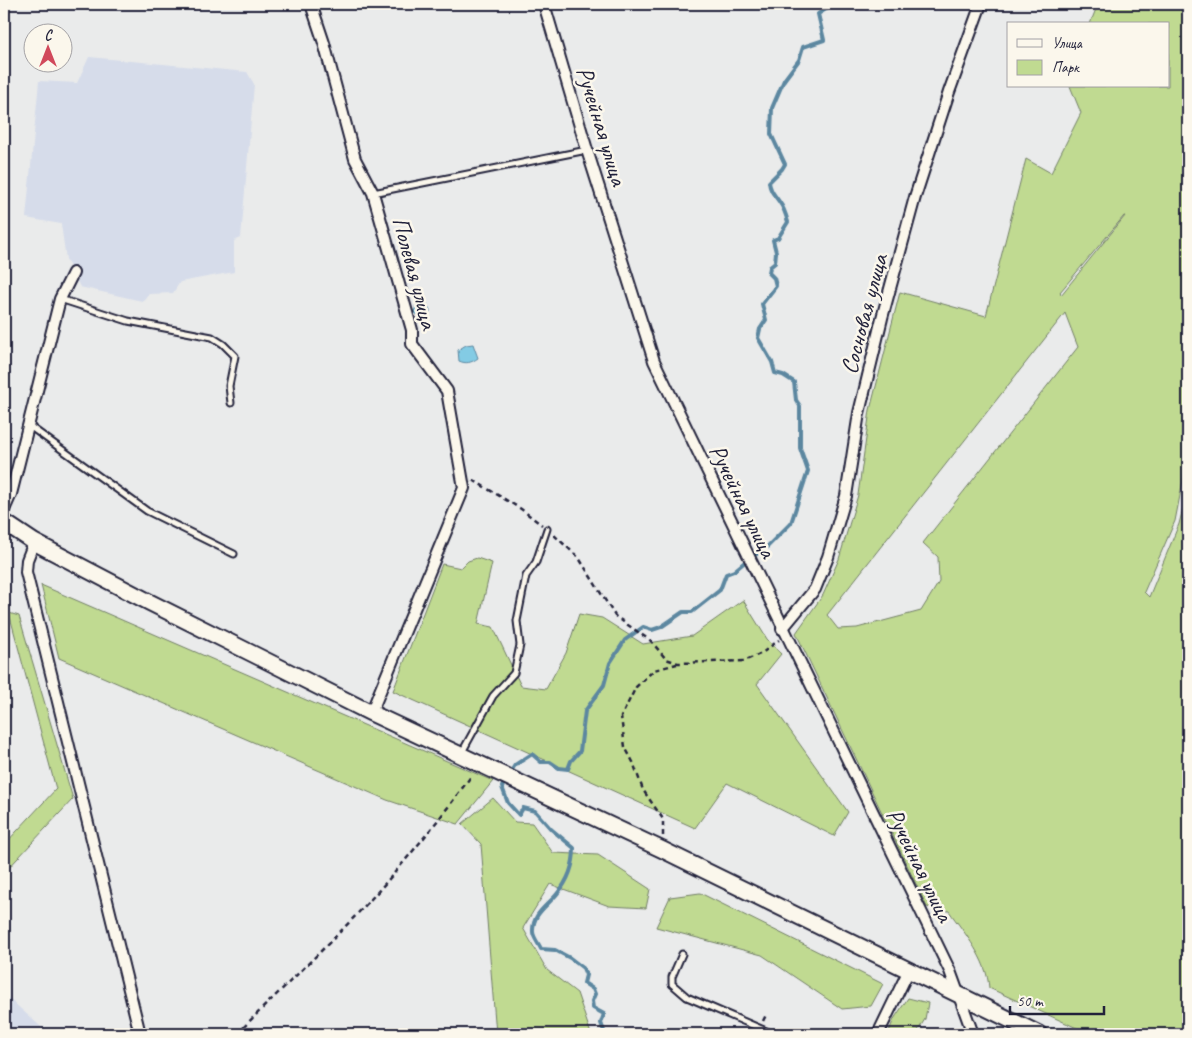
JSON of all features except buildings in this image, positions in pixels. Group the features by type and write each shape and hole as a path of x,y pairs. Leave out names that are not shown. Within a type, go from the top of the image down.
{"main road":[{"path":"4,522 34,542 149,602 371,713 662,850 1039,1034"}],"street":[{"name":"Полевая улица","path":"311,4 324,42 355,159 373,193 412,330 412,344 447,391 464,488 371,713"},
{"name":"Ручейная улица","path":"544,4 587,150 654,362 950,971 973,1034"},
{"name":"Сосновая улица","path":"784,632 815,590 828,557 846,496 859,413 882,318 915,197 949,92 981,4"},
{"path":"4,510 11,494 27,424 60,300 73,274"},
{"path":"34,542 27,560 26,572 140,1034"},
{"path":"878,1034 909,970"}],"lane":[{"path":"373,193 587,150"},
{"path":"60,300 128,321 212,337 223,344 235,356 229,386 230,403"},
{"path":"27,424 147,511 234,554"},
{"path":"460,754 493,696 514,673 520,645 517,621 526,576 536,562 547,528"},
{"path":"682,954 672,977 672,984 687,997 772,1034"}],"path":[{"path":"461,473 521,509 547,528 578,558 615,616 651,641 666,658 678,663"},
{"path":"662,850 663,819 643,790 634,762 625,747 621,717 636,687 654,670 678,663 744,662 762,653 784,632"},
{"path":"237,1034 322,950 403,863 480,764"},
{"path":"797,1034 799,1030"}],"shaded area":[{"path":"89,57 247,72 254,84 241,238 234,241 234,272 180,282 173,293 149,294 142,301 80,287 66,259 61,224 26,218 39,81 77,83"},
{"path":"4,994 49,1034 4,1034"}],"green space":[{"path":"1098,4 1188,4 1188,455 1175,521 1144,592 1149,597 1179,524 1188,489 1188,1034 1090,1034 989,988 980,957 949,911 927,907 796,633 823,595 839,559 858,495 870,410 900,292 986,316 1026,159 1051,173 1081,113 1071,88 1170,88 1170,22 1091,22","holes":["1125,216 1061,295 1060,292","1065,313 1078,347 923,543 938,557 939,582 921,611 857,628 838,629 827,615"]},
{"path":"477,558 492,563 478,624 493,627 521,686 546,689 566,653 579,614 602,618 643,644 692,636 743,600 767,639 781,654 757,684 848,812 834,836 727,783 695,828 393,691 442,564 461,568 468,561"},
{"path":"41,585 493,781 458,824 387,800 59,658"},
{"path":"9,613 19,616 73,799 4,873 4,845 56,789"},
{"path":"493,798 515,822 532,823 553,853 598,855 650,889 646,908 609,906 550,884 523,928 547,970 577,993 591,1034 496,1034 481,844 462,824"},
{"path":"700,893 883,984 871,1006 842,1009 762,955 656,927 670,897"},
{"path":"908,998 928,1003 925,1019 916,1034 888,1034 894,1019"}],"water":[{"path":"421,303 427,304 430,310 429,315 421,316 414,312 416,306"},
{"path":"473,344 478,358 468,362 459,361 458,350 466,345"}],"waterway":[{"path":"510,773 515,765 532,754 541,762 550,762 559,768 568,769 571,761 580,751 585,711 604,685 610,663 625,640 643,627 652,630 661,627 683,612 692,612 720,590 726,574 734,571 767,547 791,523 808,471 800,448 800,406 796,400 794,382 783,375 775,373 772,362 758,338 760,329 766,320 762,304 776,286 774,278 769,273 770,267 775,263 776,252 773,240 778,238 788,222 784,209 772,191 769,182 785,164 771,134 772,108 784,80 799,60 803,47 824,40 818,14 834,4"},
{"path":"506,779 502,787 508,803 519,815 523,808 535,811 551,829 574,848 572,866 567,878 561,889 538,915 533,926 533,934 541,949 555,950 583,968 586,975 584,983 593,989 595,994 592,1001 593,1008 604,1014 601,1023 605,1034"}]}
